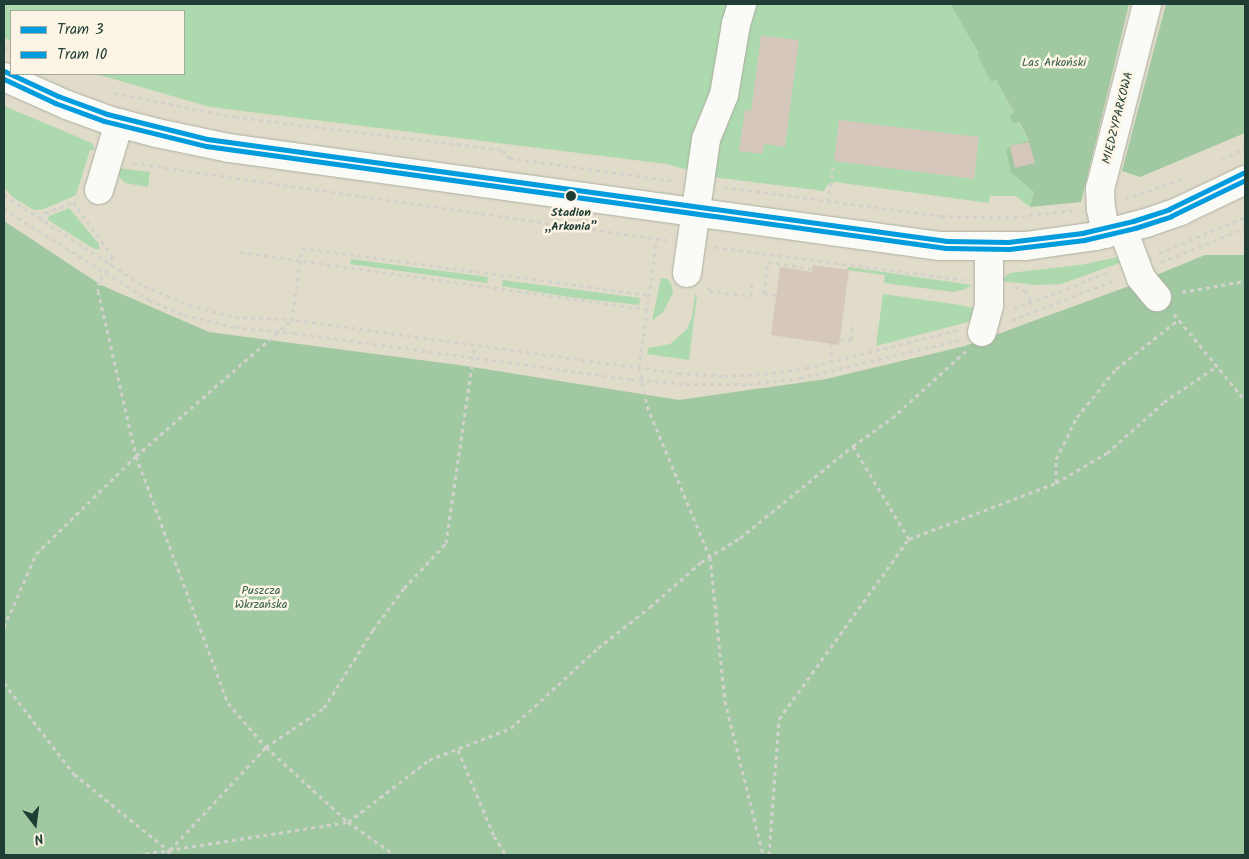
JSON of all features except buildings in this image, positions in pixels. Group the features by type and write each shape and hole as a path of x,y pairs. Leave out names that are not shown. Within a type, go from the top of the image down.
{"street":[{"path":"698,278 707,248 695,214 706,139 727,85 736,24 742,4"},
{"name":"MIĘDZYPARKOWA","path":"1147,4 1110,146 1100,189 1100,205 1137,267 1141,278 1157,297"},
{"path":"4,77 67,105 120,123 188,140 250,151 917,244 989,247 1047,244 1115,232 1180,211 1245,180"},
{"path":"90,194 109,159 120,123"},
{"path":"984,326 989,283 989,247"}],"path":[{"path":"110,92 235,117 502,150 509,158 919,214 982,218 1041,215 1100,205 1150,191 1190,176"},
{"path":"1220,161 1245,147"},
{"path":"109,159 657,238 707,248 989,283 1021,288 1027,293 1031,302"},
{"path":"828,202 833,167"},
{"path":"40,220 46,213 90,194"},
{"path":"4,195 110,265 158,292 202,309 241,318 292,320 714,376 778,372 831,362 950,332 984,326 1245,228"},
{"path":"73,202 110,252 113,260 99,281 98,291 136,456 228,703 266,747 348,822 395,855"},
{"path":"4,210 104,274 149,300 184,315 229,326 279,331 642,381 718,385 772,382 820,374 953,342 1031,302 1137,267 1245,217"},
{"path":"658,232 639,367 647,406 710,557 725,701 763,855"},
{"path":"4,627 36,554 136,456 292,320 302,248 649,295"},
{"path":"240,252 647,309"},
{"path":"776,295 764,293 768,262 813,269"},
{"path":"698,278 708,291 751,296 752,283"},
{"path":"1157,297 1245,281"},
{"path":"1157,297 1179,319 1245,400"},
{"path":"1056,482 1056,459 1077,417 1116,368 1179,319"},
{"path":"840,339 850,340 852,323"},
{"path":"137,855 348,822 429,760 511,728 598,648 710,557 740,538 853,446 892,418 961,358 984,326"},
{"path":"168,855 170,850 266,747 324,708 373,630 404,588 446,543 475,344"},
{"path":"831,344 831,362"},
{"path":"769,855 779,719 909,539 1056,482 1107,453 1164,402 1217,366"},
{"path":"714,376 715,368"},
{"path":"853,446 909,539"},
{"path":"4,684 74,774 174,855"},
{"path":"458,750 494,836 506,855"}],"green space":[{"path":"4,4 950,4 980,53 977,54 991,82 996,80 1029,142 1010,146 1011,173 1034,192 1030,207 1016,196 990,196 989,203 835,182 828,184 824,191 712,177 667,164 210,107 99,75 185,75 185,10 10,10 10,41 4,38"},
{"name":"Las Arkoński","path":"950,4 1129,4 1081,202 1030,207 1034,192 1011,173 1006,150 1010,146 1029,141 1019,122 1013,123 1009,116 1014,113 996,80 991,82 977,55 979,53"},
{"path":"1166,4 1245,4 1245,133 1140,177 1122,171"},
{"path":"4,106 92,143 95,150 90,150 76,195 44,209 34,210 14,198 4,188"},
{"path":"118,168 150,172 148,187 125,183 118,175"},
{"path":"69,208 99,244 99,249 94,249 48,220 49,216"},
{"name":"Puszcza Wkrzańska","path":"4,221 101,285 209,332 466,366 679,400 826,379 965,346 1132,285 1205,255 1245,255 1245,855 4,855"},
{"path":"1118,257 1125,261 1061,284 1035,285 1000,281 1010,273 1080,265"},
{"path":"351,259 488,277 487,283 350,264"},
{"path":"848,267 972,285 954,292 884,283 885,275 847,270"},
{"path":"661,278 667,279 671,283 673,293 663,312 652,321"},
{"path":"503,280 640,298 639,305 569,297 502,286"},
{"path":"695,294 697,295 689,360 647,354 648,348 670,344 687,329 692,317"},
{"path":"883,294 982,310 981,317 876,346"}],"tram line":[{"name":"3","path":"4,71 10,74"},
{"name":"3","path":"13,75 58,96 107,114 207,139 947,241 1008,242 1082,233 1133,221 1169,209 1245,172"},
{"name":"10","path":"4,79 55,103 104,121 206,146 946,248 1009,249 1084,240 1135,228 1171,216 1245,180"}],"place":[{"name":"Stadion „Arkonia”","path":"571,196"}]}
